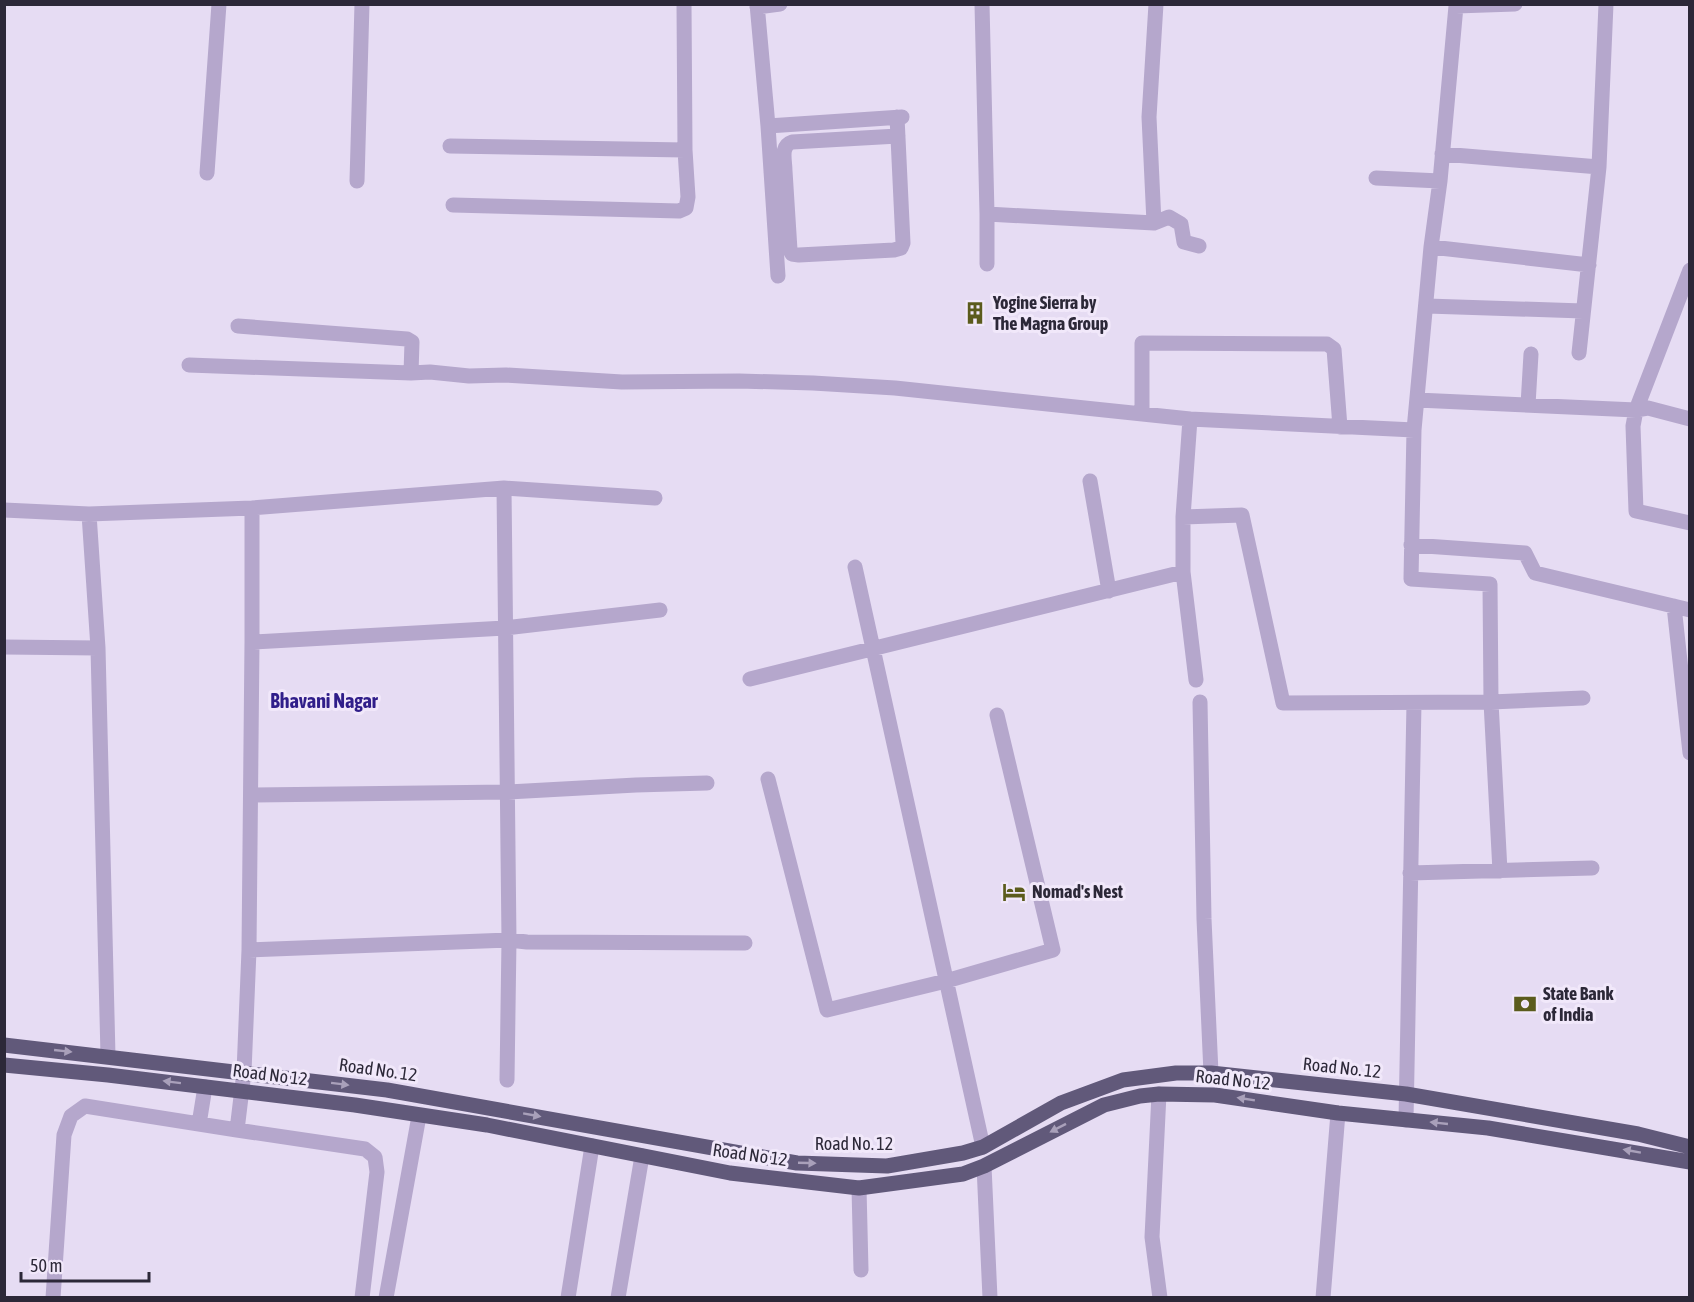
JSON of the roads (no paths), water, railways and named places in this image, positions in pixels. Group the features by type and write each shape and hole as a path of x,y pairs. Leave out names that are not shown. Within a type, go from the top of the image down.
{"main road":[{"name":"Road No. 12","path":"4,1045 387,1090 797,1162 887,1166 963,1153 983,1147 1061,1103 1124,1080 1176,1073 1211,1073 1406,1094 1638,1134 1689,1147"},
{"name":"Road No 12","path":"4,1065 205,1086 355,1105 487,1125 730,1173 859,1188 963,1174 984,1166 1104,1105 1159,1094 1215,1095 1338,1113 1488,1128 1689,1162"}],"street":[{"path":"207,173 219,4"},
{"path":"357,181 362,4"},
{"path":"453,205 679,211 686,208 688,197 685,150 684,4"},
{"path":"768,126 900,117 898,136 903,243 901,248 799,255 792,254 790,250 778,171 768,126 757,6 780,4"},
{"path":"982,4 987,264"},
{"path":"1154,223 1149,117 1156,4"},
{"path":"1500,871 1491,702 1490,584 1411,579 1411,544 1414,430 1456,6 1515,4"},
{"path":"1579,353 1599,167 1606,4"},
{"path":"778,276 778,171 787,144 792,141 898,136"},
{"path":"450,146 685,150"},
{"path":"1442,154 1599,167"},
{"path":"1376,178 1440,181"},
{"path":"987,214 1154,223 1169,218 1181,224 1184,242 1199,246"},
{"path":"1431,248 1589,265"},
{"path":"1689,270 1636,410 1633,426 1636,511 1689,523"},
{"path":"1427,306 1583,311"},
{"path":"238,326 407,339 412,342 411,373"},
{"path":"1142,414 1142,343 1327,344 1334,349 1340,427"},
{"path":"1528,405 1532,354"},
{"path":"189,365 430,372 469,376 506,375 622,382 813,383 896,388 1190,419 1414,430"},
{"path":"1417,400 1636,410 1648,408 1689,419"},
{"path":"1190,419 1183,518 1182,572 1196,680"},
{"path":"1090,481 1108,591"},
{"path":"504,488 509,940 507,1080"},
{"path":"4,510 89,514 252,508 504,488 655,498"},
{"path":"237,1130 244,1072 249,950 252,508"},
{"path":"89,514 98,648 108,1056"},
{"path":"1183,518 1242,515 1283,703 1491,702 1583,698"},
{"path":"1411,544 1525,553 1535,573 1689,610"},
{"path":"855,567 983,1147"},
{"path":"750,679 1182,572"},
{"path":"1674,606 1689,753"},
{"path":"252,642 505,628 660,610"},
{"path":"4,648 98,648"},
{"path":"1200,702 1204,919 1211,1073"},
{"path":"1406,1120 1414,703"},
{"path":"768,779 827,1010 946,981 1053,950 997,715"},
{"path":"251,795 508,792 707,783"},
{"path":"1410,873 1592,868"},
{"path":"249,950 509,940 745,943"},
{"path":"199,1124 205,1086"},
{"path":"1159,1094 1152,1237 1160,1298"},
{"path":"53,1298 64,1135 71,1116 86,1106 365,1149 375,1157 377,1172 362,1298"},
{"path":"1323,1298 1338,1113"},
{"path":"386,1298 419,1116"},
{"path":"568,1298 592,1146"},
{"path":"618,1298 642,1156"},
{"path":"984,1166 990,1298"},
{"path":"859,1188 861,1269"}],"place":[{"name":"Yogine Sierra by The Magna Group","path":"975,313"},
{"name":"Nomad's Nest","path":"1014,892"},
{"name":"State Bank of India","path":"1525,1004"}],"district":[{"name":"Bhavani Nagar","path":"324,701"}]}
